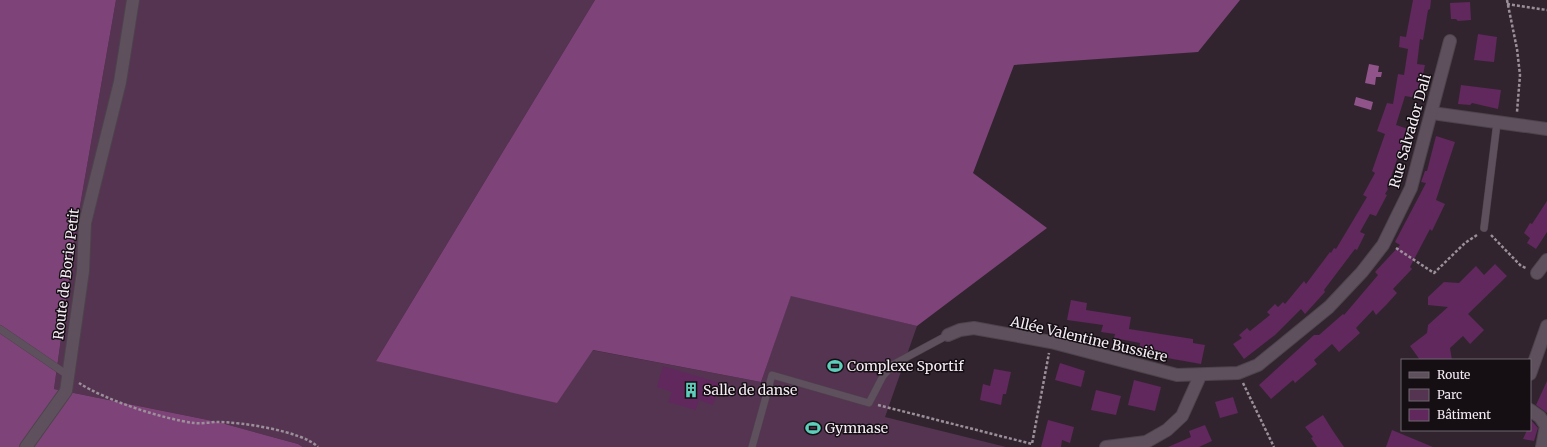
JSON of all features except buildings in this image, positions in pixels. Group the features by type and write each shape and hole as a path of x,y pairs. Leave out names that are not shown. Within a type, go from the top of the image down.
{"street":[{"name":"Route de Borie Petit","path":"26,447 66,391 83,271 85,223 120,82 133,0"},
{"name":"Rue Salvador Dali","path":"1200,376 1238,373 1258,365 1329,307 1362,272 1383,245 1411,188 1450,41"},
{"path":"1432,113 1547,129"},
{"path":"1537,274 1547,260"},
{"path":"1531,371 1547,326"},
{"name":"Allée Valentine Bussière","path":"948,335 974,328 1051,342 1176,375 1200,376"},
{"path":"1106,447 1146,442 1167,430 1182,416 1200,376"},
{"path":"1531,411 1540,417 1546,426 1542,447"}],"lane":[{"path":"1484,228 1497,123"},
{"path":"0,329 69,376"},
{"path":"752,447 772,375 869,403 883,376 894,364 948,335"}],"path":[{"path":"1507,0 1517,49 1520,75 1517,124"},
{"path":"1507,4 1547,10"},
{"path":"1399,250 1434,273 1465,242 1484,228 1521,266 1537,274"},
{"path":"869,403 1032,444 1051,342"},
{"path":"1238,373 1274,447"},
{"path":"69,376 92,391 141,409 195,423 218,422 276,430 300,437 318,447"}],"green space":[{"path":"116,0 595,0 376,361 592,350 761,382 791,295 917,326 885,417 1006,447 303,447 298,444 218,422 54,389 77,223"}],"shaded area":[{"path":"0,0 116,0 77,223 54,389 218,422 298,444 303,447 0,447"},
{"path":"595,0 1240,0 1198,52 1014,65 973,173 1047,228 917,326 791,296 761,382 593,350 557,403 376,361"},
{"path":"1369,64 1379,66 1378,72 1382,72 1381,77 1376,77 1375,85 1365,83"},
{"path":"1356,97 1373,102 1371,110 1354,105"}],"place":[{"name":"Complexe Sportif","path":"835,366"},
{"name":"Salle de danse","path":"691,390"},
{"name":"Gymnase","path":"813,428"}]}
